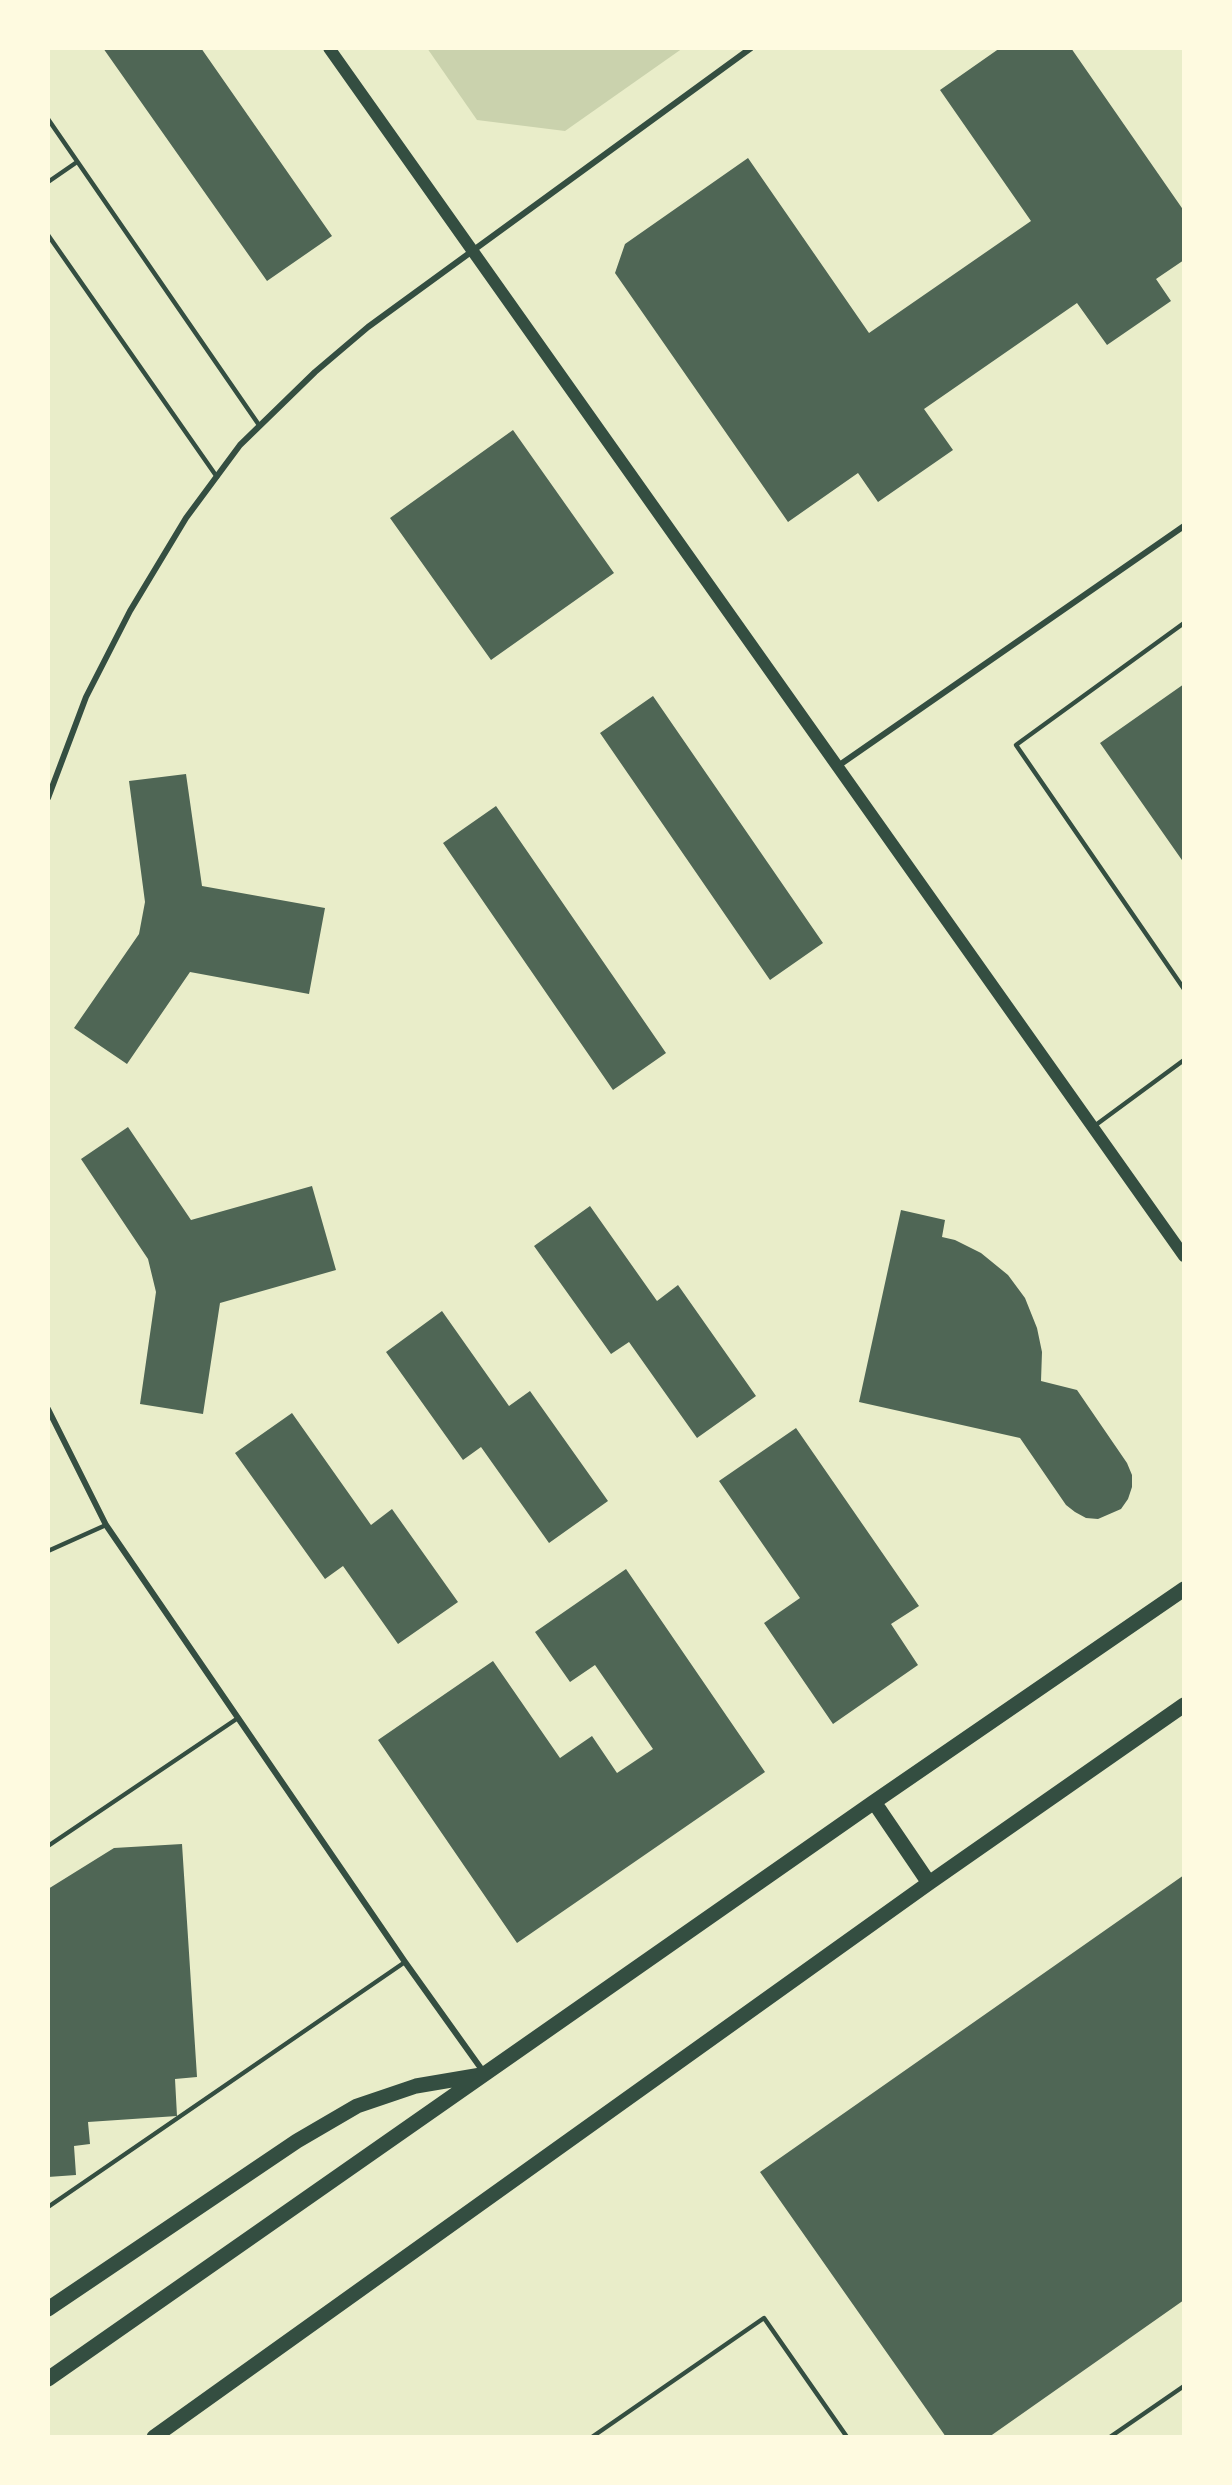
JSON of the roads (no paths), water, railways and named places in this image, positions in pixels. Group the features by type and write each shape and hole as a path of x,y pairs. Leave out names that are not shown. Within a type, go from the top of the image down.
{"main road":[{"path":"329,48 1184,1256"},
{"path":"48,2379 874,1802 1184,1589"},
{"path":"154,2437 929,1883 1184,1705"},
{"path":"874,1802 929,1883"},
{"path":"48,2309 297,2141 357,2106 416,2086 485,2075"}],"street":[{"path":"48,798 86,697 130,611 186,518 240,445 315,372 368,327 751,48"},
{"path":"838,766 1184,526"},
{"path":"48,1409 106,1525 485,2075"}],"lane":[{"path":"48,119 260,425"},
{"path":"48,182 77,162"},
{"path":"48,234 216,477"},
{"path":"1184,623 1016,745 1184,989"},
{"path":"1093,1127 1184,1060"},
{"path":"48,1551 106,1525"},
{"path":"48,1846 238,1718"},
{"path":"48,2208 405,1962"},
{"path":"592,2437 764,2318 847,2437"},
{"path":"1110,2437 1184,2386"}]}
